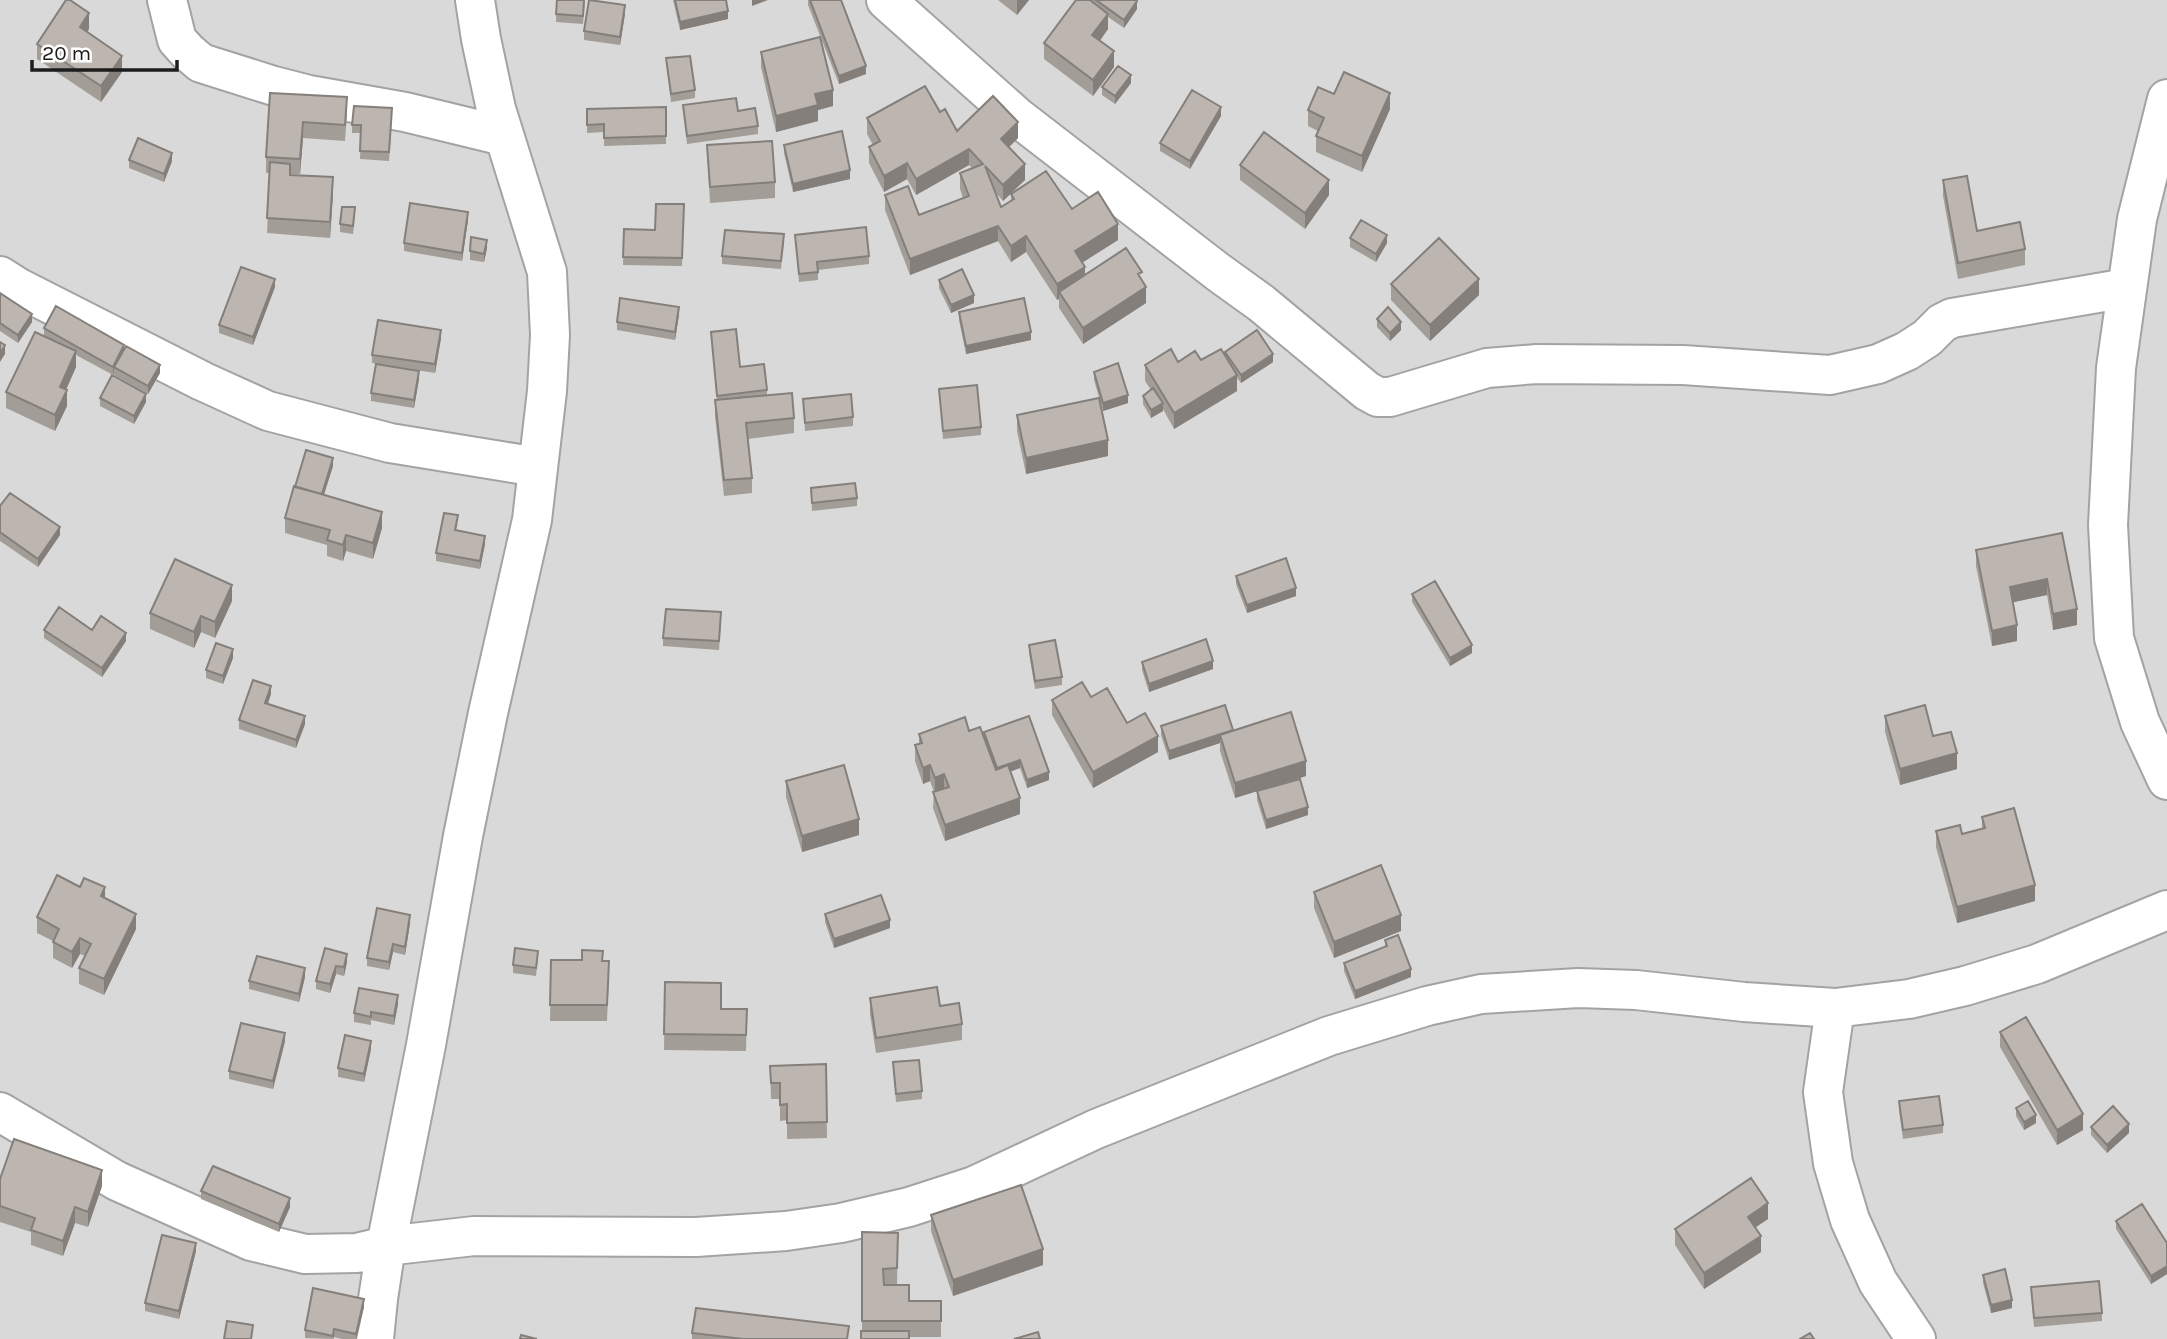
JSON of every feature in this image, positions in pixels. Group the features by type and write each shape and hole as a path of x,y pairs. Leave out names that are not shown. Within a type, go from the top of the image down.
{"street":[{"path":"167,0 177,40 201,63 297,92 405,112 504,136"},
{"path":"374,1339 386,1245 426,1045 463,836 532,520 550,335 547,272 504,136 475,0"},
{"path":"886,0 1016,116 1261,303 1367,391 1378,397 1390,397 1487,368 1537,364 1683,365 1830,375 1878,364 1907,351 1952,318 2127,288"},
{"path":"2167,99 2137,219 2127,288 2116,368 2108,525 2114,638 2140,722 2167,779"},
{"path":"0,276 202,382 268,411 390,443 538,467"},
{"path":"0,1112 117,1181 251,1241 305,1254 358,1253 386,1245 474,1236 696,1237 786,1231 841,1223 896,1210 974,1186 1096,1129 1329,1036 1427,1006 1481,994 1578,988 1636,990 1744,1002 1835,1008 1909,999 1965,986 2037,964 2167,910"},
{"path":"1835,1008 1823,1092 1833,1163 1850,1220 1878,1282 1916,1339"}],"shaded area":[{"path":"0,0 2167,0 2167,1339 0,1339"}],"building":[{"path":"66,0 89,13 80,27 122,56 101,86 37,44"},
{"path":"557,0 584,0 583,16 556,14"},
{"path":"589,0 625,5 620,37 584,31"},
{"path":"675,0 726,0 728,11 680,22"},
{"path":"810,0 841,0 866,66 839,76"},
{"path":"1076,0 1090,0 1108,14 1092,35 1114,51 1093,80 1044,43"},
{"path":"1096,0 1136,0 1137,1 1124,20"},
{"path":"820,37 833,90 815,94 818,105 776,116 761,52"},
{"path":"690,56 695,90 671,94 666,58"},
{"path":"1118,66 1131,75 1115,96 1102,87"},
{"path":"1344,72 1390,93 1362,156 1316,136 1324,118 1308,110 1318,87 1334,94"},
{"path":"925,86 940,112 945,109 957,131 993,96 1018,122 1001,139 1025,164 1003,185 985,166 1001,207 1014,199 1011,194 1046,171 1072,209 1098,192 1118,224 1075,251 1085,267 1057,284 1026,236 1011,246 998,226 910,259 885,195 908,186 919,215 969,196 960,173 983,164 969,149 916,179 907,163 884,176 869,147 880,141 867,118"},
{"path":"1192,90 1221,107 1190,161 1160,143"},
{"path":"270,93 347,97 345,125 303,122 300,159 266,157"},
{"path":"736,98 738,111 755,108 758,126 687,136 683,105"},
{"path":"354,106 392,108 389,152 360,151 361,125 352,125"},
{"path":"666,107 666,136 604,138 604,124 587,125 587,109"},
{"path":"842,131 850,170 793,184 784,145"},
{"path":"1264,132 1329,180 1305,213 1240,165"},
{"path":"138,138 172,153 164,174 129,160"},
{"path":"772,141 775,182 710,187 707,145"},
{"path":"270,162 290,164 290,175 333,177 330,222 267,218"},
{"path":"1967,176 1977,231 2020,222 2025,249 1958,263 1943,180"},
{"path":"410,203 468,212 462,253 404,243"},
{"path":"656,204 684,204 682,258 623,257 624,229 655,230"},
{"path":"342,207 355,207 353,226 340,224"},
{"path":"1361,220 1387,235 1376,254 1350,238"},
{"path":"866,227 869,256 817,262 818,272 799,274 795,235"},
{"path":"725,230 784,234 781,261 722,256"},
{"path":"471,237 487,240 484,254 470,251"},
{"path":"1439,238 1479,279 1430,325 1391,284"},
{"path":"1126,248 1142,272 1138,274 1146,287 1083,328 1059,292"},
{"path":"241,267 275,279 253,337 219,325"},
{"path":"962,269 974,295 951,305 939,280"},
{"path":"0,293 32,314 18,335 0,323"},
{"path":"620,298 679,307 675,332 617,322"},
{"path":"1024,298 1031,332 966,346 959,312"},
{"path":"56,306 124,345 113,367 44,328"},
{"path":"1388,307 1401,322 1390,333 1377,319"},
{"path":"378,320 441,330 435,364 372,355"},
{"path":"736,329 740,367 764,364 767,390 717,396 711,332"},
{"path":"1257,330 1273,354 1241,375 1225,352"},
{"path":"35,332 76,351 60,387 67,390 55,415 6,392"},
{"path":"126,346 160,365 148,386 114,367"},
{"path":"1171,349 1178,362 1195,351 1201,360 1221,349 1237,375 1174,413 1145,365"},
{"path":"1118,363 1128,395 1103,403 1094,372"},
{"path":"376,364 419,371 414,400 371,393"},
{"path":"112,375 146,394 134,416 100,398"},
{"path":"977,385 981,427 943,431 939,389"},
{"path":"1153,388 1163,403 1151,410 1143,396"},
{"path":"792,393 794,418 746,423 752,478 724,480 715,400"},
{"path":"851,394 853,417 805,423 803,399"},
{"path":"1099,398 1108,440 1026,458 1017,415"},
{"path":"306,450 333,458 322,494 295,487"},
{"path":"855,483 857,498 812,503 811,488"},
{"path":"294,486 382,512 373,543 346,535 343,545 327,540 330,530 285,518"},
{"path":"10,493 60,527 38,559 0,532 0,506"},
{"path":"444,513 458,515 455,530 485,536 480,561 436,553"},
{"path":"2062,533 2077,609 2053,614 2047,579 2010,587 2017,625 1992,631 1976,550"},
{"path":"1286,558 1296,588 1247,605 1236,576"},
{"path":"175,559 232,585 215,622 201,616 194,632 150,613"},
{"path":"1435,581 1472,645 1450,658 1412,594"},
{"path":"59,607 92,630 101,616 126,633 102,668 44,630"},
{"path":"666,609 721,612 719,641 663,638"},
{"path":"1206,639 1213,661 1149,684 1142,662"},
{"path":"1055,640 1062,677 1035,681 1029,645"},
{"path":"216,643 233,649 223,676 206,670"},
{"path":"253,680 271,686 265,703 305,716 296,740 239,720"},
{"path":"1082,682 1091,697 1107,688 1127,723 1145,713 1158,736 1093,772 1052,700"},
{"path":"1225,705 1233,730 1169,751 1161,726"},
{"path":"1925,705 1933,736 1951,732 1957,753 1900,769 1885,716"},
{"path":"1291,712 1306,761 1235,783 1220,735"},
{"path":"1029,716 1049,772 1027,780 1020,760 997,768 984,732"},
{"path":"965,717 969,731 980,727 996,770 1008,765 1020,798 945,825 933,792 949,787 944,774 935,778 930,765 923,768 915,745 922,743 919,734"},
{"path":"844,765 859,819 802,836 786,781"},
{"path":"1300,779 1308,807 1266,820 1257,791"},
{"path":"2014,808 2035,885 1957,907 1936,831 1960,825 1962,834 1985,828 1982,817"},
{"path":"1381,865 1401,915 1334,942 1314,892"},
{"path":"57,875 80,887 84,878 105,887 101,896 136,914 104,979 79,968 91,944 80,938 72,952 53,942 59,929 37,917"},
{"path":"881,895 890,920 834,939 825,914"},
{"path":"377,908 410,915 405,947 393,944 389,962 367,958"},
{"path":"1398,935 1411,969 1355,991 1344,963 1387,946 1385,940"},
{"path":"325,948 347,954 344,967 336,966 330,984 316,981"},
{"path":"515,948 538,951 536,968 513,965"},
{"path":"582,950 603,951 602,961 609,961 607,1005 550,1005 551,960 582,960"},
{"path":"257,956 305,968 299,994 249,981"},
{"path":"665,982 721,983 721,1009 747,1009 746,1035 664,1034"},
{"path":"937,987 940,1006 959,1003 962,1024 876,1038 870,998"},
{"path":"359,988 398,995 394,1016 371,1012 371,1017 354,1013"},
{"path":"2026,1017 2083,1114 2057,1130 2000,1032"},
{"path":"241,1023 285,1033 273,1081 229,1071"},
{"path":"345,1035 371,1041 364,1074 338,1068"},
{"path":"919,1060 922,1091 896,1094 893,1062"},
{"path":"826,1064 827,1122 787,1123 787,1104 780,1105 780,1083 771,1083 770,1066"},
{"path":"1939,1096 1943,1125 1903,1130 1899,1101"},
{"path":"2028,1101 2036,1115 2024,1122 2016,1108"},
{"path":"2113,1106 2129,1124 2107,1145 2091,1127"},
{"path":"14,1139 102,1170 88,1212 75,1207 63,1241 31,1230 35,1218 0,1206 0,1179"},
{"path":"213,1166 290,1198 279,1224 201,1191"},
{"path":"1751,1178 1768,1203 1748,1217 1761,1236 1704,1273 1675,1229"},
{"path":"1021,1185 1043,1249 953,1280 931,1215"},
{"path":"2142,1204 2167,1243 2167,1266 2151,1276 2116,1221"},
{"path":"862,1232 898,1233 897,1268 883,1269 884,1285 909,1285 909,1301 941,1301 941,1321 862,1321"},
{"path":"162,1235 196,1243 179,1311 145,1303"},
{"path":"2005,1269 2012,1300 1991,1305 1983,1275"},
{"path":"2099,1281 2102,1313 2034,1318 2031,1287"},
{"path":"313,1288 364,1299 356,1334 334,1329 333,1336 305,1330"},
{"path":"696,1308 849,1326 847,1339 743,1339 692,1333"},
{"path":"227,1321 253,1325 251,1339 224,1339"},
{"path":"861,1331 909,1331 909,1339 861,1339"},
{"path":"1038,1332 1040,1339 1014,1339"},
{"path":"1810,1333 1814,1339 1800,1339"},
{"path":"521,1335 537,1339 520,1339"}]}
